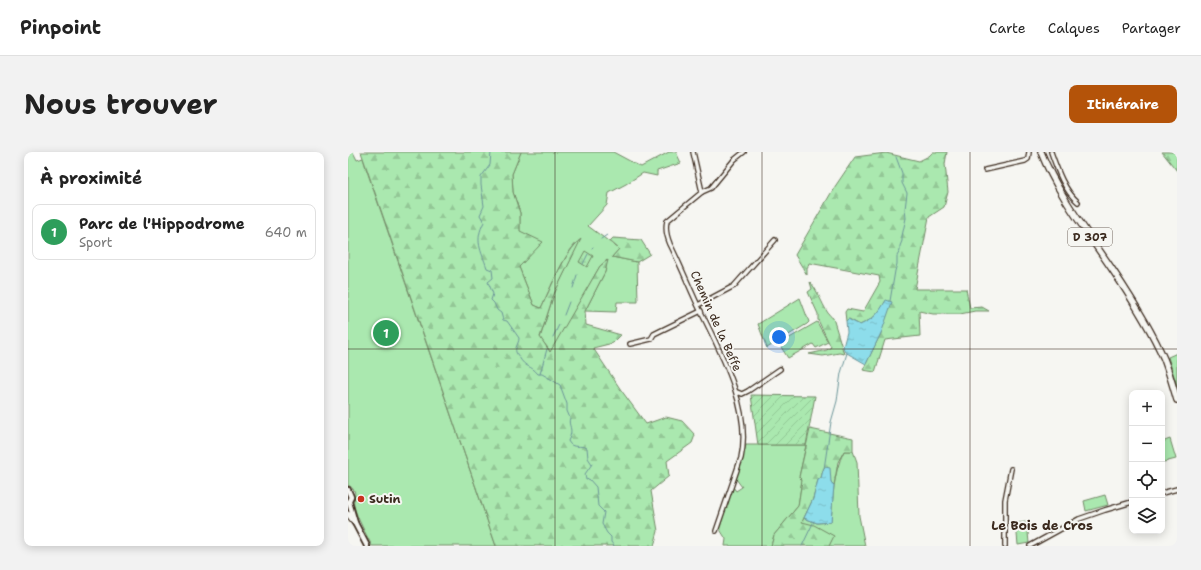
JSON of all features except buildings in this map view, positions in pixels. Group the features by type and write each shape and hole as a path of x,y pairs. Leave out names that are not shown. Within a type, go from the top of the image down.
{"main road":[{"path":"1036,152 1049,176 1067,202"},
{"name":"D 307","path":"1041,152 1050,172 1067,202 1148,327 1164,359 1177,400"}],"street":[{"path":"693,152 702,192"},
{"name":"Chemin de la Beffe","path":"716,531 744,446 744,436 737,392 711,330 667,237 666,225 667,221 702,192 711,188 734,160 744,152"},
{"path":"985,170 1025,161 1028,158 1029,152"},
{"path":"1051,152 1061,177 1078,202"},
{"path":"698,305 734,286 775,240"},
{"path":"630,344 651,339 654,334 701,311"},
{"path":"737,392 742,394 748,392 780,369"},
{"path":"1005,546 1005,500 1011,469"},
{"path":"1165,492 1177,489"},
{"path":"348,490 351,495 349,503 355,523"},
{"path":"1030,546 1079,519 1129,503"},
{"path":"348,514 355,523 367,546"}],"green space":[{"path":"348,152 353,152 357,160 363,158 496,546 372,546 357,515 354,506 355,492 348,485"},
{"path":"361,152 521,152 512,174 513,192 520,213 520,231 543,242 519,267 534,305 541,308 569,253 581,239 554,294 540,337 550,352 600,266 608,260 605,272 585,311 586,325 621,335 613,343 593,348 646,424 666,417 682,421 695,435 692,443 667,461 669,476 651,491 658,531 654,546 496,546"},
{"path":"521,152 613,152 641,167 669,152 676,152 681,163 657,171 657,176 643,173 609,193 607,205 588,226 619,249 612,257 637,262 638,302 617,302 616,312 585,311 605,272 607,260 600,266 551,352 540,338 554,294 580,240 569,252 553,281 541,308 534,305 519,267 520,213 513,192 512,174"},
{"path":"933,152 947,152 945,164 948,192 944,207 929,217 915,289 966,289 970,308 982,307 989,311 975,311 960,314 933,314 919,311 920,336 885,340 875,372 863,370 882,331 886,301 876,315 860,325 849,319 846,321 845,312 847,309 863,312 880,282 879,276 809,263 807,275 795,255 834,188 855,157 886,153 919,161 929,156"},
{"path":"1162,152 1177,152 1177,171"},
{"path":"613,238 641,240 650,254 637,262 612,257 619,249 610,241"},
{"path":"585,251 593,256 587,267 579,262"},
{"path":"810,282 827,312 833,318 844,354 839,353 823,356 809,354 827,350 831,347 818,320 818,314 808,292 812,289"},
{"path":"800,298 809,322 767,348 758,324"},
{"path":"817,322 828,342 816,348 813,344 788,358 779,344"},
{"path":"1177,353 1177,386 1168,357"},
{"path":"751,395 815,396 806,445 758,445"},
{"path":"810,429 853,438 853,451 844,451 838,462 834,485 831,482 825,467 823,470 821,478 818,480 813,499 802,522 814,525 834,536 829,546 771,546 774,535 798,506 802,480 799,477"},
{"path":"1170,439 1176,459 1165,462 1165,441"},
{"path":"746,445 806,445 799,477 802,480 798,506 774,535 771,546 725,546 726,539 719,528 733,487 736,491 742,487 736,479"},
{"path":"844,451 853,451 857,462 859,516 865,546 829,546 833,536 801,523 804,518 817,523 831,522 836,477 840,459"},
{"path":"1105,495 1108,505 1086,511 1084,501"},
{"path":"1027,522 1029,543 1018,545 1016,523"}],"water":[{"path":"886,300 892,302 882,331 866,364 845,352 843,347 847,332 846,321 848,319 860,325 873,318 881,309"},
{"path":"825,467 830,468 831,482 834,485 831,522 817,523 804,518 813,499 818,480 821,478"}],"waterway":[{"path":"491,152 490,165 481,177 484,206 480,215 484,222 479,235 481,251 487,268 492,270 493,278 488,282 493,294 491,300 497,310 501,313 503,320 507,321 519,338 516,351 521,361 538,374 542,374 560,385 570,418 569,423 571,433 568,441 574,446 587,448 588,458 592,464 585,474 586,480 589,479 596,487 598,506 604,512 602,524 611,537 611,542 614,546"},
{"path":"890,301 897,264 897,256 900,251 906,218 905,209 907,193 902,183 902,173 896,157"},
{"path":"601,239 607,235"},
{"path":"583,264 588,254"},
{"path":"573,288 577,275"},
{"path":"564,315 569,302"},
{"path":"553,337 559,325"},
{"path":"540,374 547,349"},
{"path":"824,469 831,422 837,401 841,373 847,353"},
{"path":"802,546 814,521"}],"place":[{"name":"Parc de l'Hippodrome","path":"386,333"},
{"name":"Sutin","path":"361,499"}],"district":[{"name":"Le Bois de Cros","path":"1042,525"}]}
